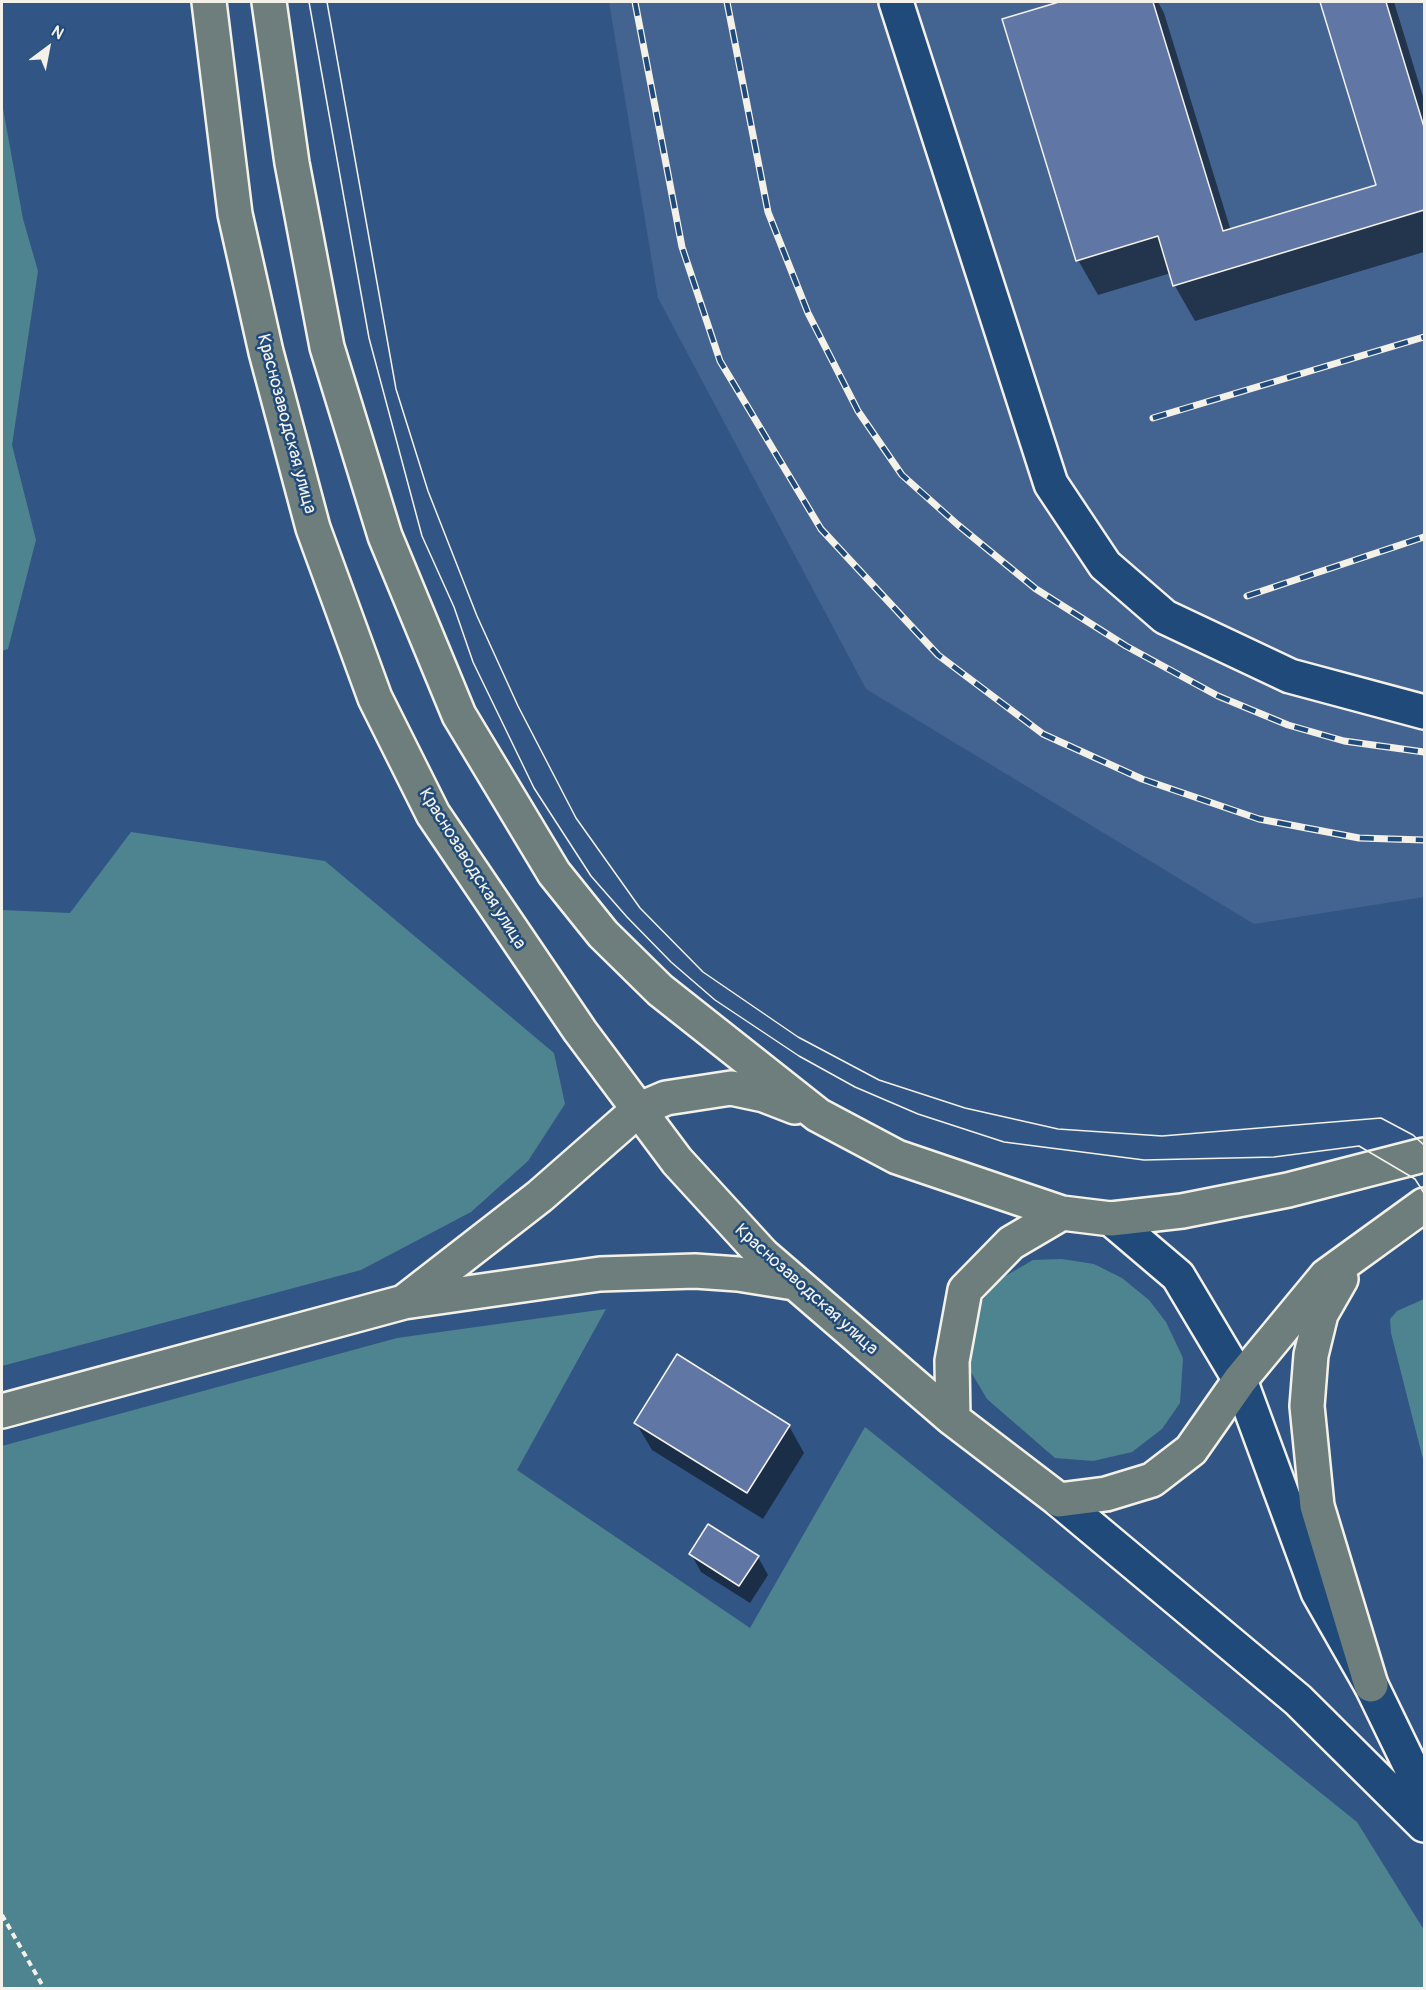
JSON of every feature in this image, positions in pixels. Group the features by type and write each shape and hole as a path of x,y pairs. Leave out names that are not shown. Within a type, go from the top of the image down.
{"main road":[{"name":"Краснозаводская улица","path":"210,2 235,214 266,352 313,528 375,698 433,814 516,940 638,1110 712,1202 763,1256 794,1283 953,1419 1059,1500"},
{"path":"269,2 292,163 327,347 385,536 459,715 554,873 603,934 660,990 818,1115"},
{"path":"404,1302 540,1196 638,1110 666,1098 731,1088 764,1095 818,1115 897,1157 1062,1213 1111,1219 1182,1211 1276,1192 1425,1155"},
{"path":"1059,1500 1106,1494 1152,1480 1191,1450 1240,1380 1326,1276 1425,1205"},
{"path":"953,1419 952,1361 965,1290 1011,1243 1062,1213"},
{"path":"1353,1256 1321,1314 1311,1355 1307,1406 1317,1506 1371,1685"},
{"path":"2,1411 404,1302 600,1274 695,1271 738,1274 794,1283"}],"street":[{"path":"896,2 1050,484 1106,565 1165,617 1290,676 1425,712"},
{"path":"1111,1219 1178,1276 1240,1380 1318,1592 1371,1685 1425,1794"},
{"path":"1059,1500 1298,1700 1425,1825"}],"path":[{"path":"2,1915 44,1989"}],"shaded area":[{"path":"609,2 1424,2 1424,897 1254,924 866,689 658,298"}],"green space":[{"path":"2,103 23,219 38,271 12,445 36,540 8,649 2,651"},
{"path":"131,832 325,861 554,1053 565,1104 528,1161 471,1212 361,1270 2,1366 2,910 70,913"},
{"path":"1062,1259 1094,1264 1122,1278 1149,1300 1166,1322 1183,1358 1180,1403 1162,1429 1132,1452 1093,1461 1055,1458 987,1399 968,1367 964,1342 977,1307 1000,1279 1033,1260"},
{"path":"1424,1299 1424,1463 1391,1333 1390,1319 1397,1311"},
{"path":"606,1309 517,1470 750,1628 865,1427 1357,1822 1424,1930 1424,1988 2,1988 2,1446 397,1338"}],"building":[{"path":"1059,2 1153,2 1223,231 1376,185 1320,2 1386,2 1424,127 1424,210 1173,286 1158,236 1076,261 1002,19"},
{"path":"677,1354 790,1425 747,1493 634,1423"},
{"path":"708,1524 759,1556 739,1586 689,1554"}],"tram line":[{"path":"309,2 369,338 422,536 454,607 473,662 534,788 591,876 627,917 671,962 715,1000 799,1056 855,1087 918,1114 1004,1142 1144,1160 1274,1157 1359,1146 1415,1179 1424,1193"},
{"path":"327,2 396,389 428,491 477,616 518,706 576,818 640,908 703,972 798,1037 879,1080 965,1108 1058,1129 1162,1136 1381,1118 1413,1135 1424,1145"}],"railway":[{"path":"635,2 682,247 720,361 821,529 938,655 1043,734 1142,779 1259,819 1359,838 1424,840"},
{"path":"727,2 768,212 808,313 858,411 902,475 1036,589 1126,646 1218,696 1288,725 1344,741 1424,752"},
{"path":"1153,418 1424,337"},
{"path":"1247,596 1424,537"}]}
